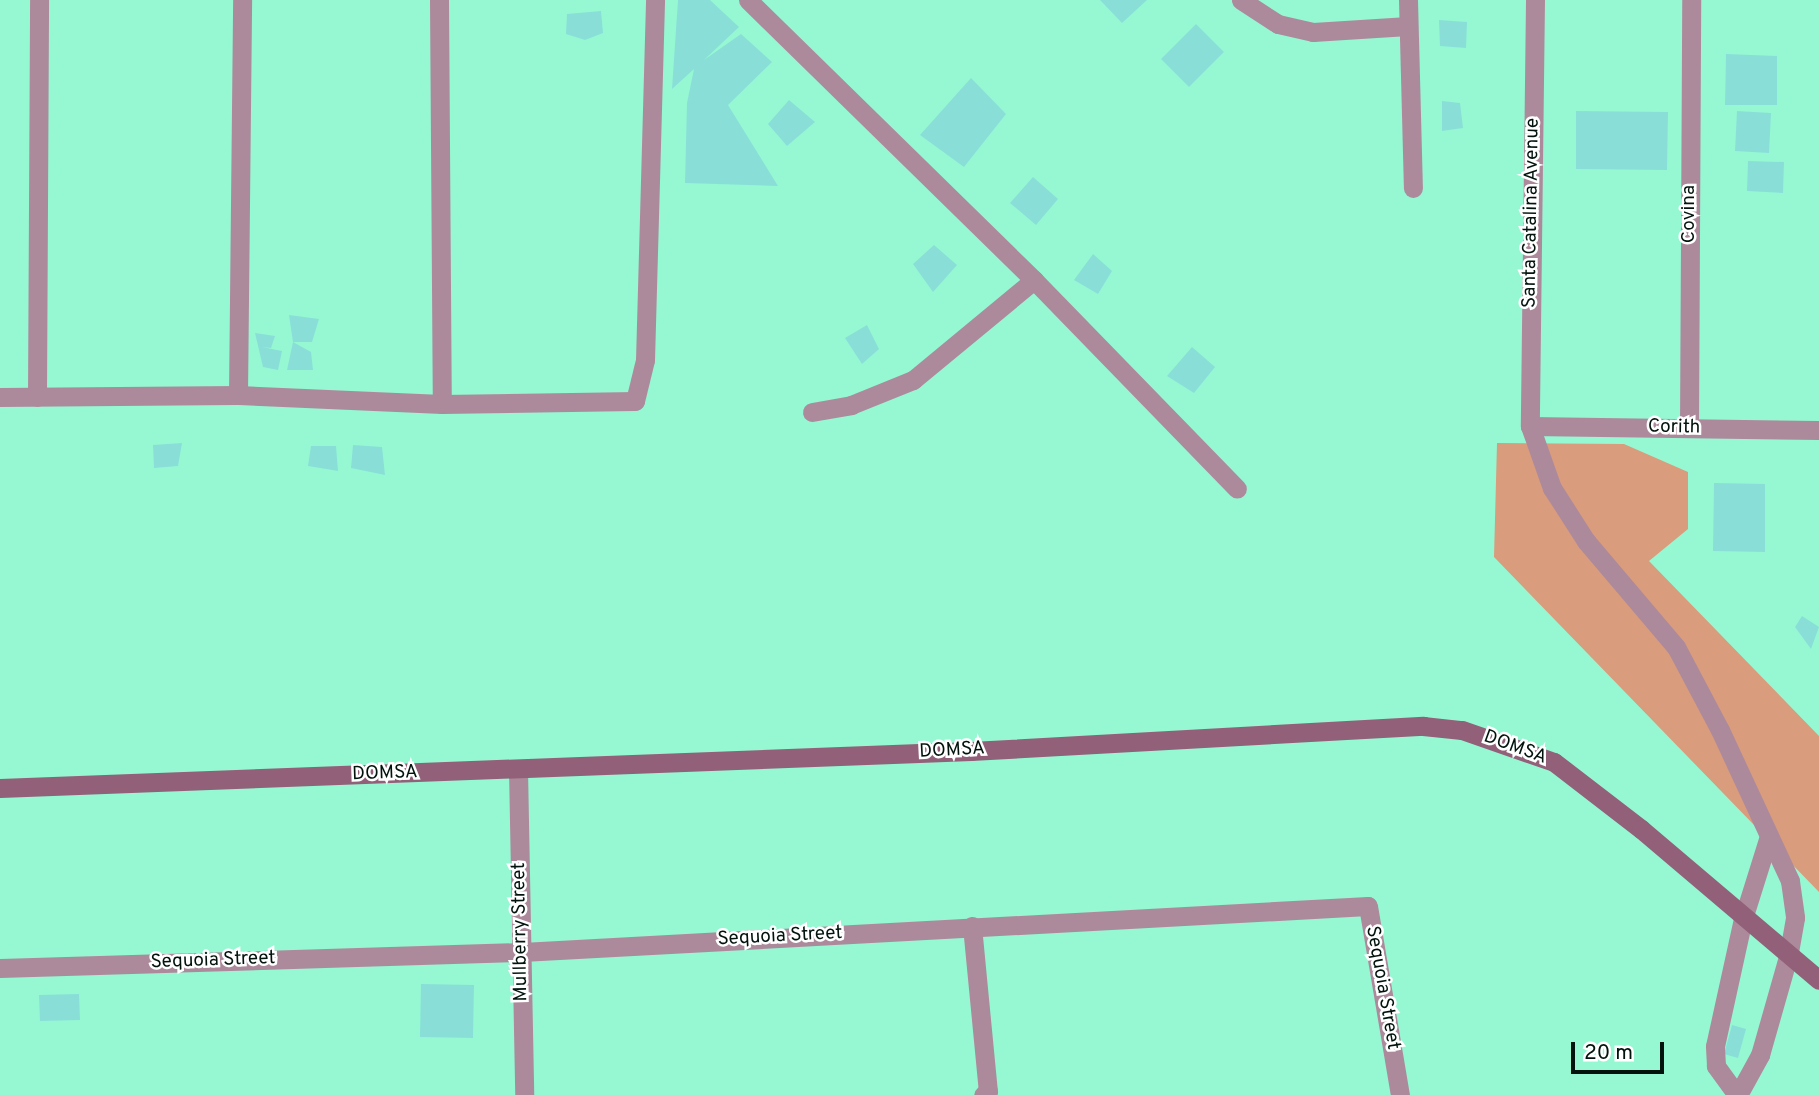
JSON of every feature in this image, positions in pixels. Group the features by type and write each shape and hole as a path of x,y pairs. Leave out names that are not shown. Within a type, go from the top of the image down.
{"main road":[{"name":"DOMSA","path":"0,788 518,769 1423,726 1462,730 1555,762 1641,829 1788,957 1819,980"}],"street":[{"path":"37,397 39,0"},
{"path":"238,396 242,0"},
{"path":"439,0 442,404"},
{"path":"0,397 238,396 442,404 635,401 645,360 655,0"},
{"path":"748,0 1034,280 1237,489"},
{"path":"1241,0 1278,24 1313,32 1408,26"},
{"path":"1408,0 1413,188"},
{"name":"Santa Catalina Avenue","path":"1530,426 1535,0"},
{"name":"Covina","path":"1689,428 1691,0"},
{"path":"812,412 851,405 913,380 1034,280"},
{"path":"1530,426 1552,488 1586,541 1675,647 1720,730 1768,839 1790,881 1795,918 1788,957 1760,1055 1737,1095 1716,1066 1715,1046 1744,919 1768,839"},
{"name":"Corith","path":"1530,426 1819,430"},
{"name":"Mullberry Street","path":"518,769 524,1095"},
{"name":"Sequoia Street","path":"0,968 522,952 1368,906 1400,1095"},
{"path":"972,926 988,1091 983,1095"}],"shaded area":[{"path":"1497,443 1624,444 1688,472 1688,529 1649,561 1819,736 1819,892 1494,557"}],"building":[{"path":"678,0 710,0 739,27 704,60 741,34 772,62 728,105 778,186 685,183 687,103 694,69 672,89"},
{"path":"1100,0 1147,0 1122,23"},
{"path":"601,11 603,33 585,40 566,34 567,14"},
{"path":"1439,20 1467,22 1466,48 1440,46"},
{"path":"1196,24 1224,52 1189,87 1161,59"},
{"path":"1726,54 1777,56 1777,105 1725,105"},
{"path":"971,78 1006,114 964,167 920,135"},
{"path":"789,100 815,122 787,146 768,124"},
{"path":"1442,101 1460,103 1463,128 1442,131"},
{"path":"1576,111 1668,112 1667,170 1576,169"},
{"path":"1737,111 1771,113 1769,153 1735,151"},
{"path":"1748,161 1784,162 1783,193 1747,191"},
{"path":"1033,177 1058,199 1036,225 1010,203"},
{"path":"934,245 957,265 933,292 913,264"},
{"path":"1093,254 1112,271 1098,294 1074,280"},
{"path":"289,315 319,319 312,342 293,342"},
{"path":"867,325 879,349 862,364 845,338"},
{"path":"255,333 275,336 271,348 262,347 282,351 278,370 263,367"},
{"path":"293,342 311,352 313,370 287,370"},
{"path":"1192,347 1215,367 1194,393 1167,376"},
{"path":"182,443 178,466 154,468 153,445"},
{"path":"353,445 382,447 385,475 351,468"},
{"path":"311,446 336,446 338,471 308,466"},
{"path":"1714,483 1765,484 1765,552 1713,551"},
{"path":"1802,616 1819,627 1811,649 1795,627"},
{"path":"421,984 474,985 473,1038 420,1037"},
{"path":"79,994 80,1020 40,1021 39,995"},
{"path":"1732,1025 1746,1029 1738,1058 1724,1054"}]}
